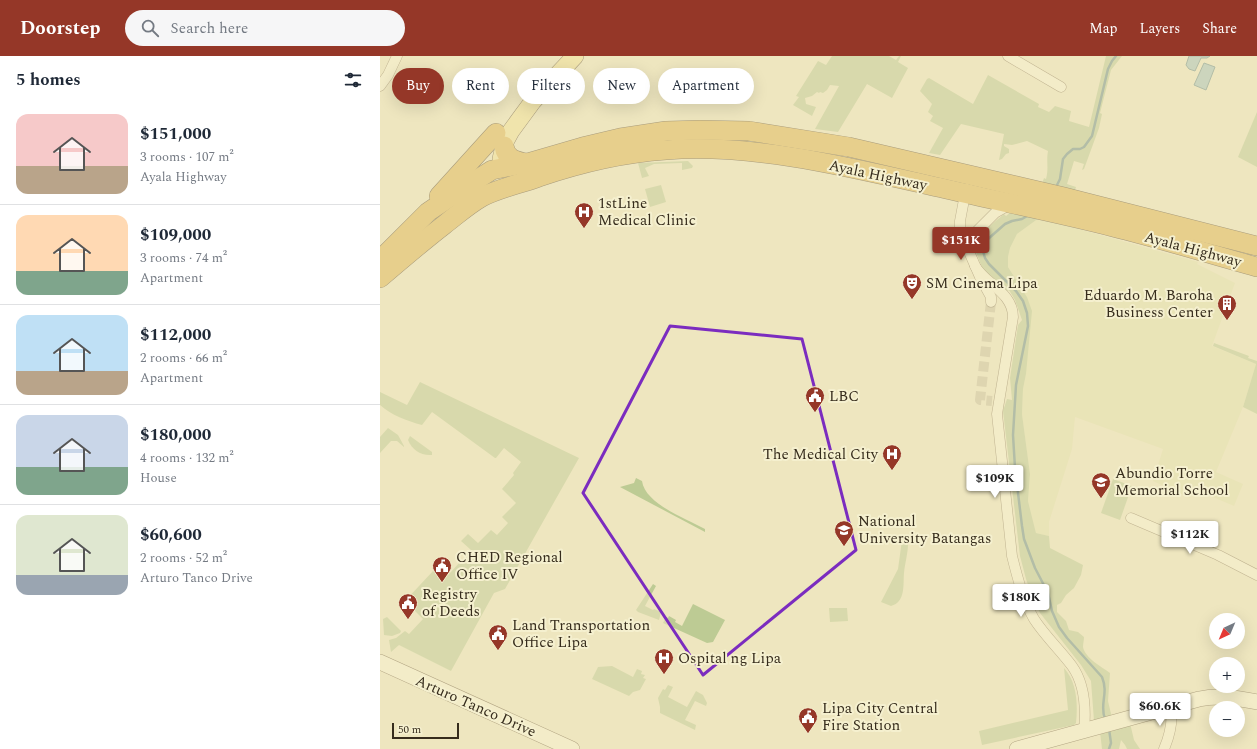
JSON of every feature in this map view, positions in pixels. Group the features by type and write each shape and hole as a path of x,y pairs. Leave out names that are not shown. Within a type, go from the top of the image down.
{"highway":[{"name":"Ayala Highway","path":"380,278 474,202 528,172 588,145 620,138 666,131 723,130 778,135 834,144 967,184 1014,203 1115,228 1257,267"},
{"path":"428,212 446,187 500,139 509,158 517,161 528,172"},
{"path":"380,260 428,212 446,199 493,171 528,172"},
{"path":"432,235 457,230 481,213 505,199 522,185 528,172"},
{"name":"Ayala Highway","path":"967,184 1028,189 1257,246"},
{"path":"446,199 454,197 460,199 463,207 458,214"}],"main road":[{"path":"496,190 489,184 500,139 516,113 533,101 575,56"}],"street":[{"path":"380,86 388,75 397,56"},
{"path":"1008,56 1061,87"},
{"path":"967,184 960,227 962,238 991,296 991,302"},
{"path":"967,247 967,242 970,238 992,216 1003,208 1014,203"},
{"path":"975,266 1003,294 1010,304 1013,317 996,399 997,425 1014,566 1033,618 1072,666 1077,675 1090,730"},
{"path":"1131,518 1218,555 1257,575"},
{"name":"Arturo Tanco Drive","path":"380,662 572,749"},
{"path":"1017,749 1090,730 1171,706 1213,697 1240,698 1257,702"},
{"path":"1164,749 1170,729 1172,716 1171,706"}],"highlighted area":[{"path":"670,326 802,339 856,550 703,675 583,493"}],"green space":[{"path":"832,56 889,56 896,60 899,56 901,56 898,62 908,68 892,98 867,84 838,132 815,129 839,86 830,85 823,93 817,92 812,96 805,98 806,104 816,107 812,116 793,105 799,97 796,96 818,61 826,65"},
{"path":"1106,56 1122,56 1111,70 1100,113 1102,114 1099,128 1084,169 1082,170 1084,164 1074,161 1067,184 1076,187 1075,190 1072,191 1042,184 1047,175 1048,151 1027,141 1012,145 1004,144 1004,146 1009,149 1009,153 999,160 1004,134 961,124 940,155 929,153 943,128 930,121 933,116 928,112 932,104 920,91 927,79 929,78 973,104 988,75 1039,104 1038,107 1049,112 1055,106 1071,111 1069,121 1089,127"},
{"path":"1257,112 1257,167 1238,157"},
{"path":"688,161 693,166 692,168 682,170 682,163 654,164 645,168 649,176 642,178 638,163"},
{"path":"661,185 666,202 650,207 645,189"},
{"path":"1012,211 1039,218 1017,234 1010,248 1008,257 1008,267 1027,297 1032,311 1026,374 1023,389 1022,414 1030,474 1028,501 1036,533 1049,536 1050,548 1083,565 1081,575 1074,588 1066,595 1061,603 1057,605 1057,612 1066,621 1069,630 1078,632 1084,637 1083,647 1087,655 1110,673 1108,701 1112,718 1094,721 1091,681 1081,665 1040,613 1026,579 1020,556 1003,411 1007,399 1012,400 1010,378 1018,325 1022,320 1015,300 1009,290 1007,291 983,270 972,242 1004,214 1006,216"},
{"path":"1039,218 1198,262 1197,264 1235,283 1212,346 1256,364 1243,407 1216,472 1243,484 1234,506 1194,489 1190,498 1153,481 1163,449 1075,417 1072,449 1049,522 1049,536 1036,533 1028,501 1030,474 1022,414 1023,389 1026,374 1027,297 1008,267 1008,257 1010,248 1017,234"},
{"path":"1214,343 1249,356 1248,358 1257,361 1257,414 1243,407 1256,364 1213,346"},
{"path":"420,382 579,458 505,589 494,593 451,671 399,645 391,652 389,640 396,638 405,631 409,634 423,619 405,601 433,571 447,576 450,573 471,550 461,541 468,534 478,543 491,530 497,535 508,523 502,517 516,503 502,489 514,475 513,473 521,462 504,448 495,458 432,412 422,425 411,422 389,412 380,405 380,392 407,405"},
{"path":"388,428 398,435 404,447 397,441 391,441 380,453 380,437"},
{"path":"410,436 432,452 432,455 417,452 408,440"},
{"path":"636,478 642,481 645,489 659,504 705,529 705,532 620,487 634,483"},
{"path":"1113,479 1132,486 1120,520 1101,513"},
{"path":"902,540 906,541 908,544 903,592 899,601 891,606 881,602 898,569"},
{"path":"653,584 656,586 645,606 661,612 659,620 636,610"},
{"path":"693,604 725,620 713,642 707,643 663,623 666,617 668,618 669,616 682,626"},
{"path":"829,608 847,608 848,621 830,622"},
{"path":"387,617 401,631 400,633 392,636 384,635 383,619"},
{"path":"612,666 633,677 637,669 642,671 641,674 645,675 643,678 646,679 640,690 633,692 629,696 592,679 598,667"},
{"path":"1064,668 1072,680 1076,694 1077,716 1076,723 1074,725 982,745 979,731 1068,710"},
{"path":"668,685 673,687 668,697 687,707 696,691 703,695 707,703 706,706 695,701 685,720 696,725 695,730 660,713 658,698 663,689 665,690"},
{"path":"1130,723 1134,740 1140,749 1127,749 1121,740 1119,749 1102,749 1100,732"}],"water":[{"path":"1189,56 1210,56 1207,58 1201,58 1195,71 1189,69 1186,65"},
{"path":"1204,63 1215,67 1206,90 1194,85"}],"waterway":[{"path":"1056,187 1060,179 1063,159 1073,149 1080,149 1084,147 1092,136 1108,69 1116,56"},
{"path":"1029,215 1022,219 1005,224 988,239 984,245 983,251 989,264 1016,291 1023,301 1027,313 1028,326 1016,385 1013,435 1015,468 1022,526 1024,539 1035,568 1048,593 1052,611 1059,627 1102,677 1105,689 1103,708 1105,719"},
{"path":"1109,729 1111,743 1109,749"}],"tunnel":[{"path":"991,302 980,400 992,401"}],"place":[{"name":"1stLine Medical Clinic","path":"584,229"},
{"name":"SM Cinema Lipa","path":"912,300"},
{"name":"Eduardo M. Baroha Business Center","path":"1227,321"},
{"name":"LBC","path":"815,413"},
{"name":"The Medical City","path":"892,471"},
{"name":"Abundio Torre Memorial School","path":"1101,499"},
{"name":"National University Batangas","path":"844,547"},
{"name":"CHED Regional Office IV","path":"442,583"},
{"name":"Registry of Deeds","path":"408,620"},
{"name":"Land Transportation Office Lipa","path":"498,651"},
{"name":"Ospital ng Lipa","path":"664,675"},
{"name":"Lipa City Central Fire Station","path":"808,734"}]}
